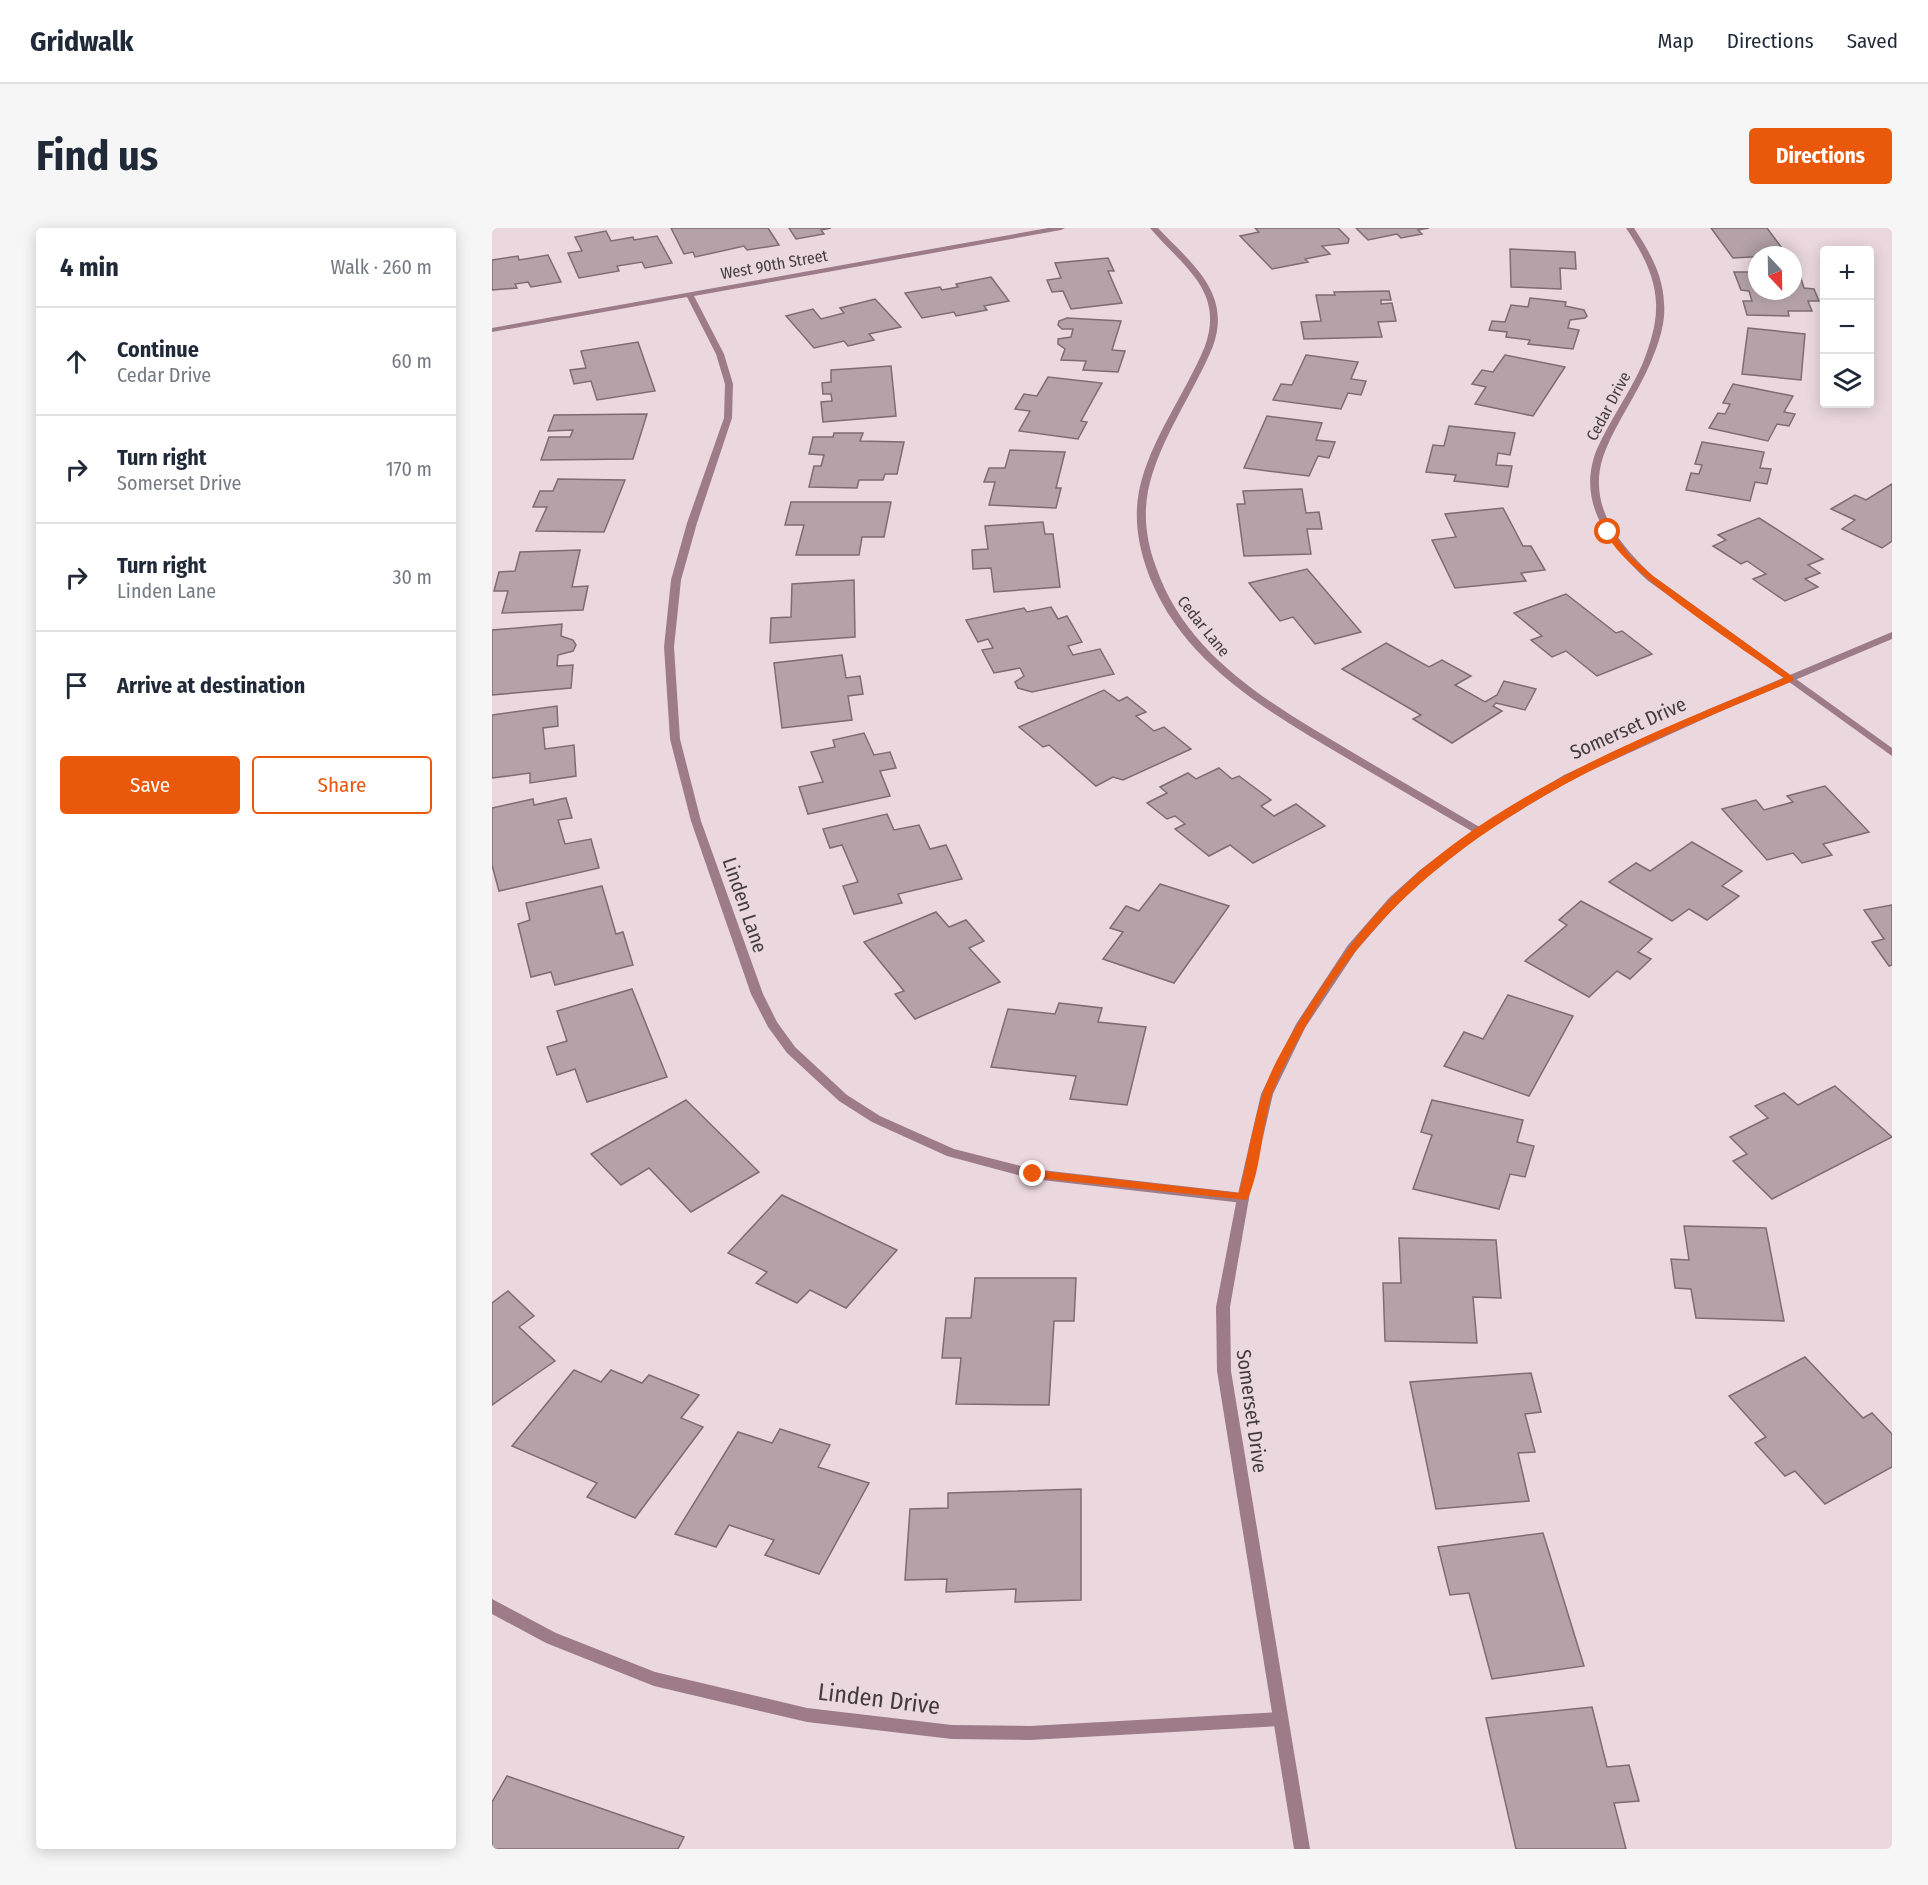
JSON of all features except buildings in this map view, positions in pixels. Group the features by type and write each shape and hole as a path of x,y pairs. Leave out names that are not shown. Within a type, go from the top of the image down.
{"street":[{"name":"West 90th Street","path":"492,330 1061,228"},
{"name":"Cedar Lane","path":"1154,228 1204,285 1215,309 1215,322 1207,352 1158,450 1144,492 1143,530 1147,558 1166,602 1181,625 1221,670 1267,707 1479,831"},
{"name":"Cedar Drive","path":"1630,228 1642,244 1656,276 1661,313 1657,341 1649,361 1605,442 1596,466 1594,482 1600,515 1608,532 1628,558 1650,578 1892,753"},
{"name":"Linden Lane","path":"689,294 720,354 729,384 729,395 728,418 692,523 676,580 669,646 675,739 696,821 757,993 772,1024 791,1050 843,1098 894,1128 951,1153 1033,1174 1244,1198"},
{"name":"Somerset Drive","path":"1302,1849 1224,1371 1223,1307 1267,1094 1300,1027 1352,948 1393,901 1424,873 1479,831 1568,777 1713,711 1892,635"},
{"name":"Linden Drive","path":"492,1606 550,1638 654,1678 807,1715 952,1732 1030,1733 1280,1719"}],"route":[{"path":"1033,1174 1244,1198 1267,1094 1300,1027 1352,948 1393,901 1424,873 1479,831 1568,777 1713,711 1790,679 1650,578 1628,558 1608,532"}]}
